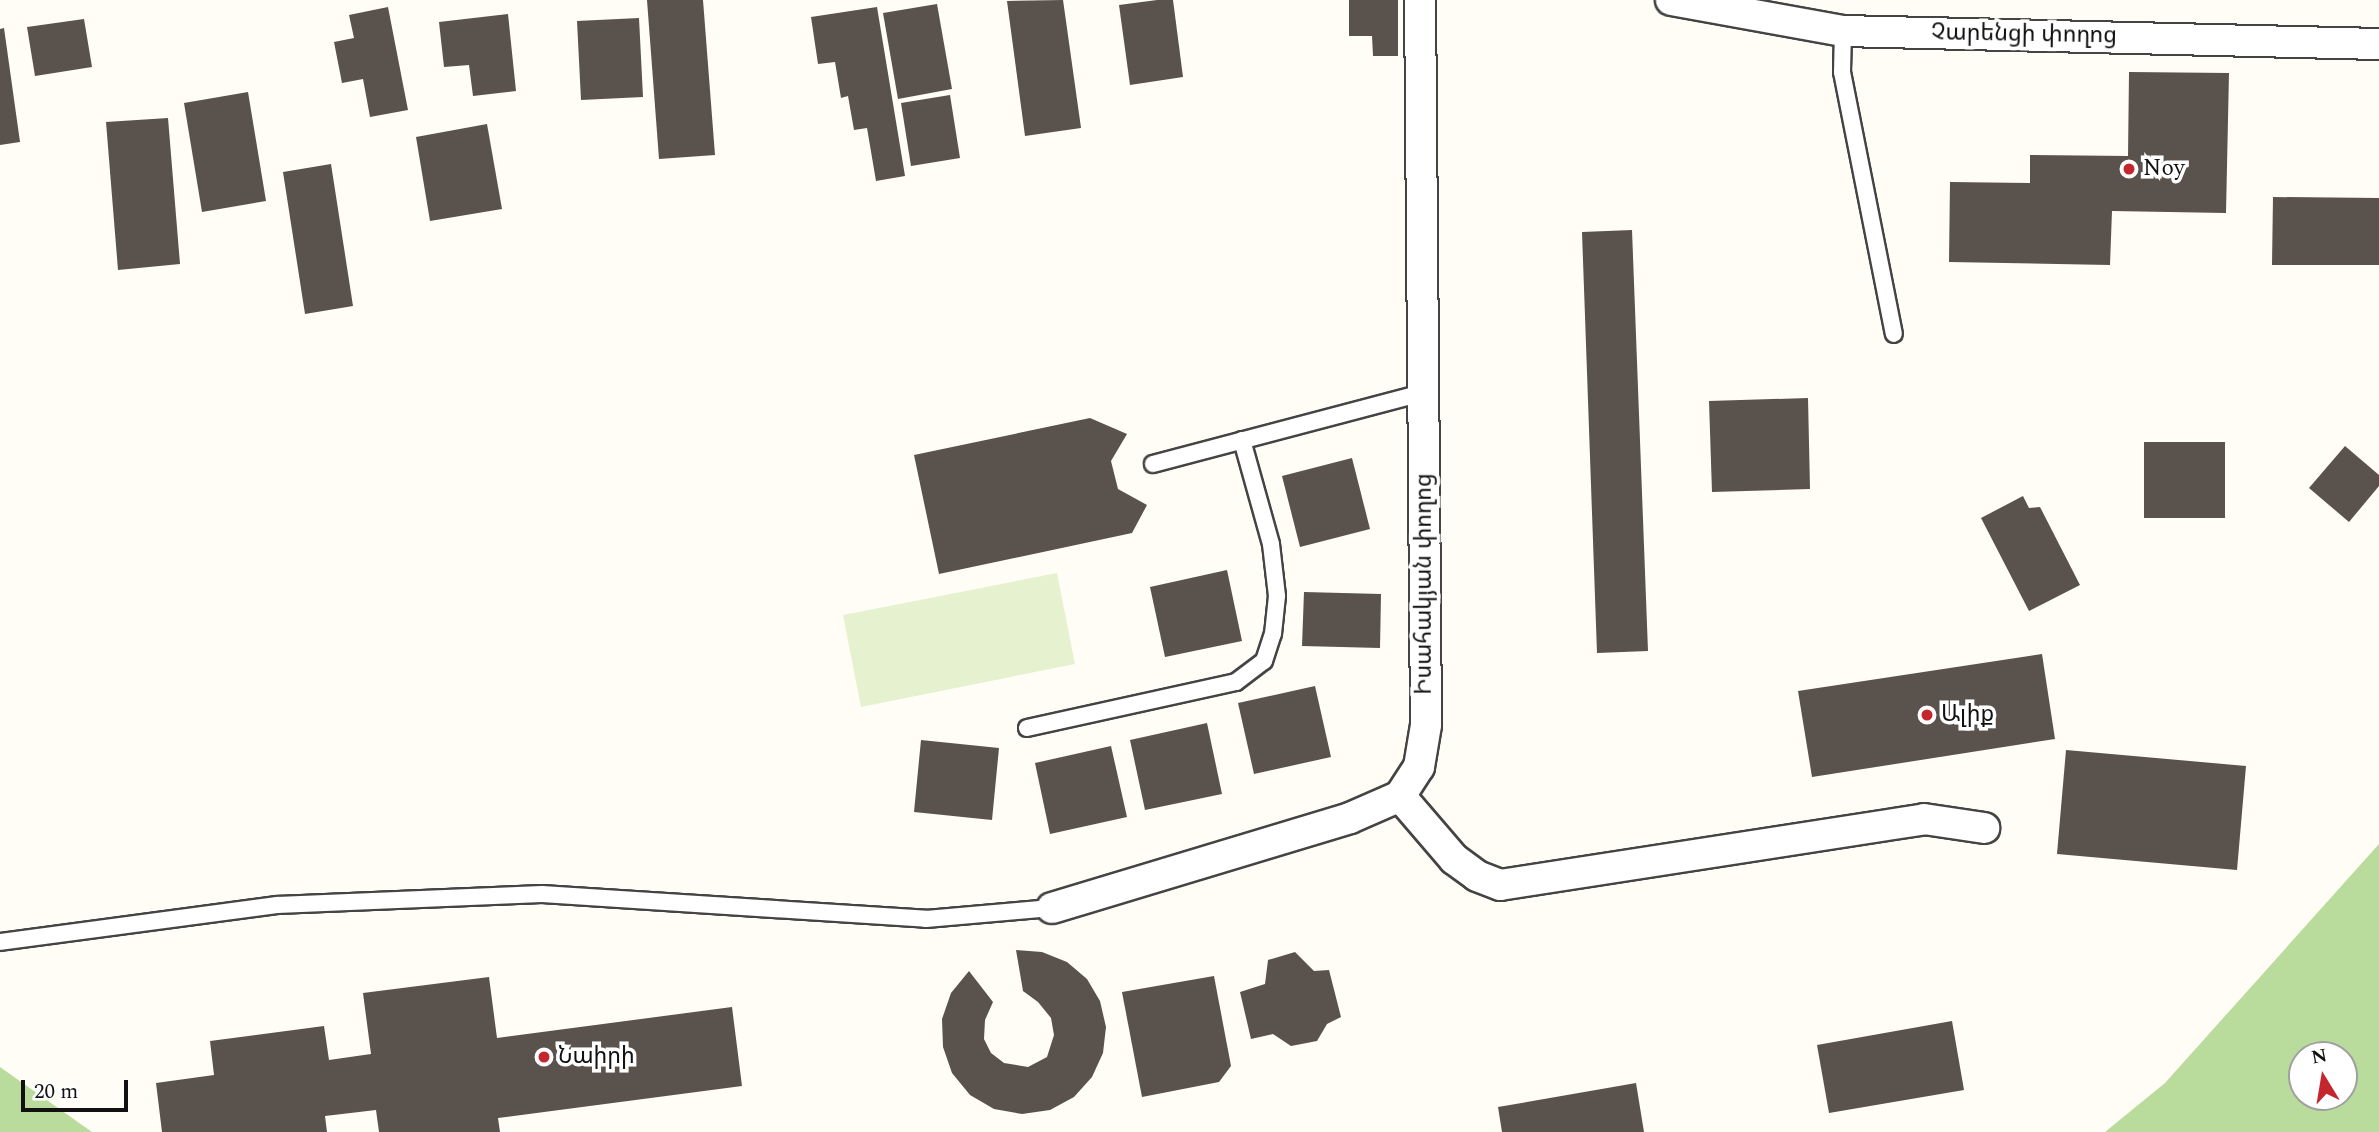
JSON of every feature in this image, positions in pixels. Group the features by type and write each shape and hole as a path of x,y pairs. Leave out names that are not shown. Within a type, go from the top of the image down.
{"street":[{"name":"Իսահակյան փողոց","path":"1400,796 1419,767 1426,725 1420,0"},
{"name":"Չարենցի փողոց","path":"1671,0 1843,30 2379,44"},
{"path":"1052,908 1350,818 1400,796 1454,859 1477,876 1500,885 1924,819 1984,828"}],"lane":[{"path":"1843,30 1842,72 1894,334"},
{"path":"1153,464 1425,391"},
{"path":"1027,728 1236,682 1264,661 1273,634 1277,596 1271,544 1242,440"},
{"path":"0,942 277,905 542,894 926,919 1052,908"}],"green space":[{"path":"1057,573 1075,664 861,707 843,615"},
{"path":"2379,844 2379,1132 2105,1132 2165,1083"},
{"path":"0,1067 92,1132 0,1132"}],"building":[{"path":"647,0 703,0 715,155 659,159"},
{"path":"1063,0 1081,128 1025,136 1007,1"},
{"path":"1173,0 1183,77 1130,85 1119,5"},
{"path":"1349,0 1398,0 1398,56 1373,56 1372,36 1349,36"},
{"path":"937,4 952,89 898,99 883,13"},
{"path":"388,7 408,110 370,117 363,79 342,83 334,42 354,38 349,15"},
{"path":"877,7 905,176 876,181 867,128 854,130 848,96 841,98 835,62 818,64 811,17"},
{"path":"508,14 516,91 473,96 469,65 444,67 439,22"},
{"path":"639,18 643,97 581,100 577,21"},
{"path":"84,19 92,67 35,76 27,27"},
{"path":"4,28 20,142 0,145 0,29"},
{"name":"Noy","path":"2129,72 2229,73 2226,213 2112,211 2110,265 1949,262 1950,182 2030,183 2030,155 2128,156"},
{"path":"248,92 266,201 202,212 184,103"},
{"path":"950,95 960,158 911,166 901,103"},
{"path":"168,118 180,264 118,270 106,122"},
{"path":"487,124 502,209 430,221 416,137"},
{"path":"331,164 353,306 305,314 283,172"},
{"path":"2273,197 2379,198 2379,265 2272,265"},
{"path":"1632,230 1648,651 1597,653 1582,232"},
{"path":"1808,398 1810,489 1712,492 1709,401"},
{"path":"1090,418 1127,434 1111,461 1118,489 1147,505 1132,533 939,574 914,455"},
{"path":"2144,442 2225,442 2225,518 2144,518"},
{"path":"2345,446 2379,475 2379,486 2349,522 2309,488"},
{"path":"1352,458 1370,529 1300,547 1282,476"},
{"path":"2023,496 2029,508 2040,507 2080,585 2029,611 1981,518"},
{"path":"1227,570 1242,641 1165,657 1150,587"},
{"path":"1304,592 1381,594 1380,648 1302,646"},
{"name":"Ալիք","path":"2042,654 2055,739 1812,777 1798,691"},
{"path":"1315,686 1331,757 1254,774 1238,703"},
{"path":"1207,723 1222,794 1145,810 1130,740"},
{"path":"921,740 999,748 992,820 914,812"},
{"path":"1111,746 1127,817 1050,834 1035,763"},
{"path":"2066,750 2246,766 2237,870 2057,854"},
{"path":"1016,950 1042,952 1067,962 1087,979 1100,1001 1106,1027 1103,1053 1092,1077 1074,1097 1050,1110 1022,1114 994,1109 970,1095 952,1073 943,1047 942,1019 951,993 969,971 993,1002 985,1020 984,1039 991,1053 1004,1063 1028,1067 1047,1057 1054,1035 1051,1018 1038,1002 1023,991"},
{"path":"1295,952 1314,971 1329,970 1341,1017 1327,1024 1317,1041 1291,1046 1273,1034 1251,1039 1240,992 1265,984 1268,960"},
{"path":"1214,976 1231,1066 1219,1082 1142,1097 1122,992"},
{"name":"Նաիրի","path":"489,977 497,1038 732,1007 742,1086 498,1118 500,1132 379,1132 376,1110 325,1116 327,1132 162,1132 156,1083 214,1075 210,1041 324,1026 329,1060 371,1054 363,993"},
{"path":"1952,1021 1964,1090 1829,1113 1817,1045"},
{"path":"1636,1083 1644,1132 1502,1132 1498,1107"}],"place":[{"name":"Noy","path":"2129,169"},
{"name":"Ալիք","path":"1927,715"},
{"name":"Նաիրի","path":"544,1057"}]}
